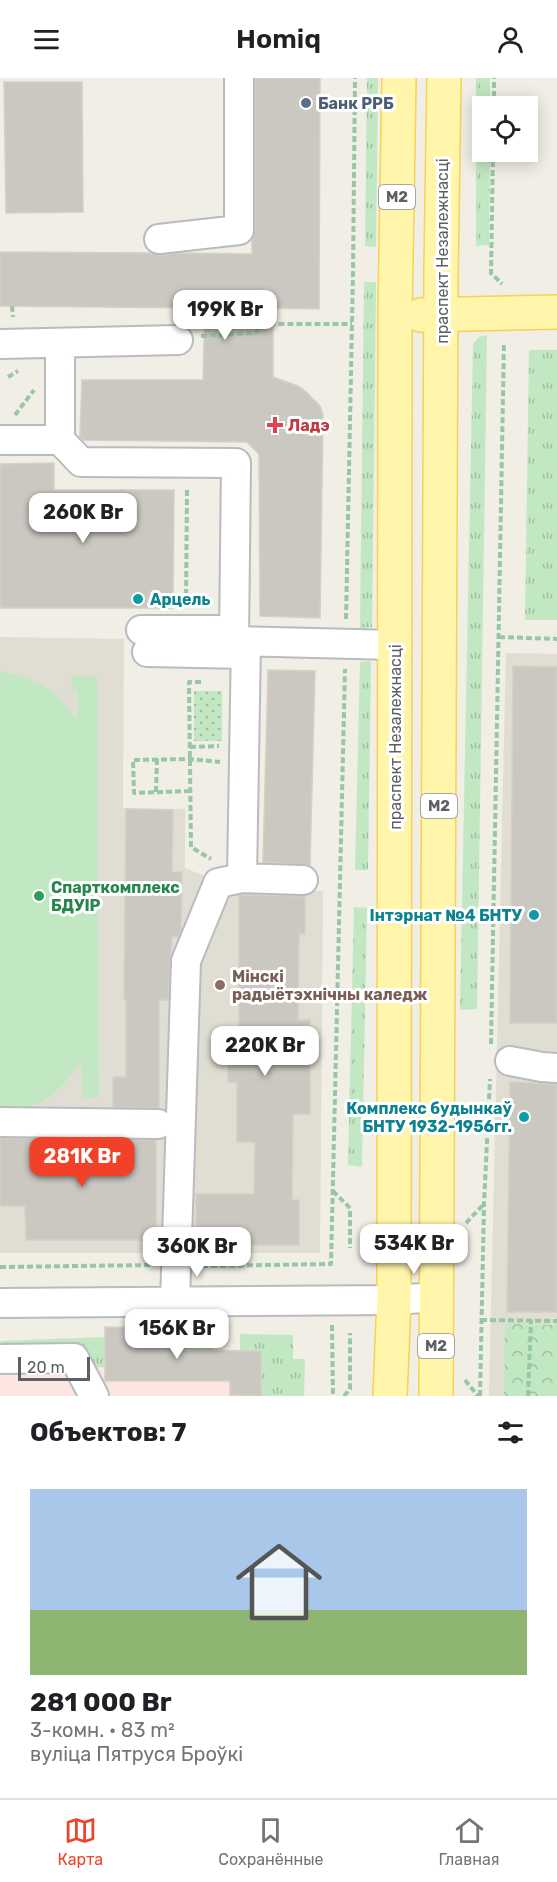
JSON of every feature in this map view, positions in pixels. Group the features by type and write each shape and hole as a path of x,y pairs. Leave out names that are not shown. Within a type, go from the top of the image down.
{"main road":[{"name":"праспект Незалежнасці","path":"390,1396 394,1300 395,316 399,78"},
{"name":"праспект Незалежнасці","path":"436,1396 444,78"},
{"path":"395,316 557,312"}],"street":[{"path":"159,239 239,230 239,78"},
{"path":"0,344 178,340"},
{"path":"60,343 60,440"},
{"path":"7,428 60,440 81,462 236,463 242,642 242,878"},
{"path":"242,642 193,630 144,641 395,645"},
{"path":"175,1301 186,961 218,883 242,878 303,880"},
{"path":"497,1061 557,1068"},
{"path":"0,1122 158,1124"},
{"path":"0,1303 394,1300 437,1297"},
{"path":"0,1359 74,1359 94,1396"}],"path":[{"path":"331,1264 352,324 355,78"},
{"path":"494,78 494,96"},
{"path":"493,162 491,273 505,287"},
{"path":"178,340 204,335 255,333 265,324 352,324"},
{"path":"479,1396 484,1204 497,1061 499,637 504,342"},
{"path":"7,428 34,389"},
{"path":"187,478 185,614 193,630"},
{"path":"499,637 557,639"},
{"path":"209,681 189,682 191,847 242,878"},
{"path":"156,792 157,759"},
{"path":"190,759 133,760 134,793 190,791"},
{"path":"333,1190 351,1208 350,1248"},
{"path":"462,1227 484,1204"},
{"path":"481,1320 557,1321"},
{"path":"528,1396 531,1320"},
{"path":"332,1323 333,1396"},
{"path":"344,1396 350,1389 350,1334"},
{"path":"461,1375 479,1396"}],"shaded area":[{"path":"0,637 124,639 123,808 185,809 185,868 240,890 323,891 320,1253 0,1253"},
{"path":"506,653 557,654 557,1396 489,1396"},
{"path":"104,1367 105,1381 230,1381 230,1395 266,1396 0,1396 0,1370"}],"green space":[{"path":"367,78 378,78 376,247 365,246"},
{"path":"476,78 490,78 490,96 476,96"},
{"path":"476,162 490,162 489,245 476,246"},
{"path":"364,282 376,282 372,627 360,628"},
{"path":"487,335 477,1009 460,1010 473,344 479,337"},
{"path":"529,350 557,350 557,620 525,620"},
{"path":"371,661 368,870 355,870 360,662"},
{"name":"Спарткомплекс БДУІР","path":"0,671 24,677 47,688 60,698 77,721 78,690 71,690 72,676 97,676 99,1098 83,1098 81,1059 66,1081 48,1098 14,1112 0,1114"},
{"path":"194,691 222,691 222,741 194,741"},
{"path":"354,907 367,908 362,1167 348,1165"},
{"path":"505,1324 557,1325 557,1396 504,1396"},
{"path":"183,1334 213,1334 213,1350 183,1350"},
{"path":"240,1334 293,1335 293,1359 305,1359 304,1396 261,1396 261,1351 240,1350"},
{"path":"105,1337 104,1367 0,1370 0,1341"}],"building":[{"path":"255,78 320,78 319,309 273,308 273,377 304,390 320,406 323,415 320,618 260,616 259,454 247,442 83,440 80,437 82,380 203,380 205,308 0,306 0,252 252,254 255,230"},
{"path":"4,82 82,82 83,212 6,213"},
{"path":"54,463 54,490 174,490 173,608 0,608 0,464"},
{"name":"Інтэрнат №4 БНТУ","path":"513,666 557,667 557,1023 510,1023"},
{"path":"268,670 315,671 310,865 263,862"},
{"path":"126,809 173,810 172,872 182,872 181,930 178,937 172,937 168,1000 159,1000 159,1108 113,1107 113,1077 126,1077 126,999 124,999"},
{"path":"239,895 305,896 305,934 299,934 298,1020 310,1020 310,1114 293,1114 292,1200 299,1200 299,1245 196,1245 196,1194 254,1194 255,1142 237,1142 237,1082 228,1082 228,1051 239,1051"},
{"path":"510,1082 557,1084 557,1312 507,1312"},
{"path":"0,1138 156,1140 156,1240 26,1240 25,1206 0,1206"},
{"path":"105,1327 183,1328 183,1350 261,1351 261,1396 230,1395 230,1381 105,1381"}],"place":[{"name":"Банк РРБ","path":"306,103"},
{"name":"Ладэ","path":"275,425"},
{"name":"Арцель","path":"138,599"},
{"name":"Спарткомплекс БДУІР","path":"39,896"},
{"name":"Інтэрнат №4 БНТУ","path":"534,915"},
{"name":"Мінскі радыётэхнічны каледж","path":"220,985"},
{"name":"Комплекс будынкаў БНТУ 1932-1956гг.","path":"524,1117"}]}
